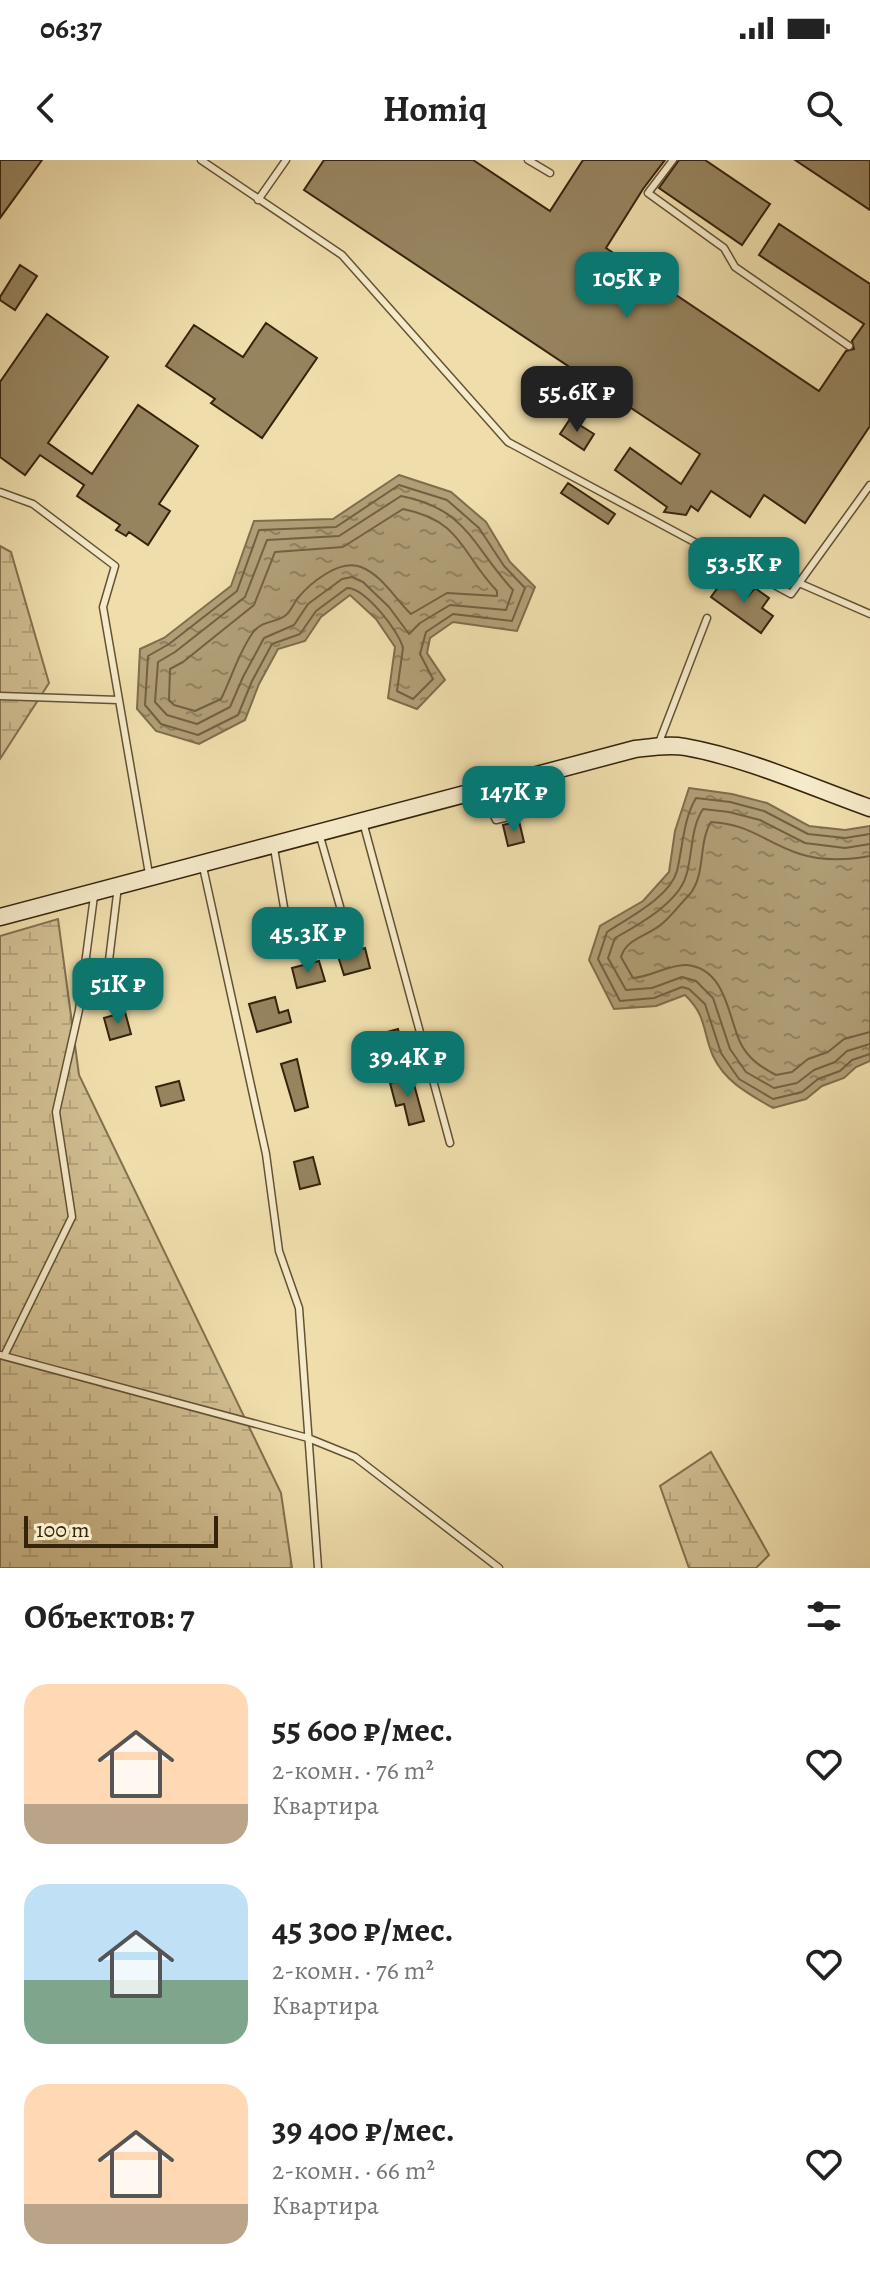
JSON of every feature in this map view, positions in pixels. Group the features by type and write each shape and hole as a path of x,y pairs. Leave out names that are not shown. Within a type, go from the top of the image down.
{"main road":[{"path":"0,917 635,749 657,746 683,747 728,758 870,808"}],"lane":[{"path":"201,160 342,255 508,442 791,594 870,485"},
{"path":"258,200 286,160"},
{"path":"528,160 550,173"},
{"path":"673,160 648,193 724,248 735,267 849,346"},
{"path":"0,492 33,504 115,566 103,607 149,877"},
{"path":"799,583 870,614"},
{"path":"657,746 707,618"},
{"path":"0,696 118,700"},
{"path":"482,790 496,820 544,809 541,774"},
{"path":"363,822 450,1143"},
{"path":"319,833 345,924"},
{"path":"273,845 288,931"},
{"path":"202,863 266,1154 279,1251 299,1308 318,1568"},
{"path":"110,990 107,977 118,886"},
{"path":"94,892 79,1010 56,1112 72,1217 2,1355 308,1438 355,1457 499,1568"}],"green space":[{"path":"0,546 11,552 49,683 0,759"},
{"path":"58,919 79,1075 281,1493 292,1568 0,1568 0,936"},
{"path":"711,1452 769,1555 756,1568 689,1568 660,1486"}],"water":[{"path":"399,475 451,492 486,522 510,562 535,587 517,631 453,622 430,638 427,653 445,680 417,709 388,698 395,647 376,619 350,595 321,617 305,641 278,649 259,684 245,720 199,744 156,731 137,709 140,649 164,638 231,586 254,521 333,519"},
{"path":"689,788 767,803 809,826 845,830 870,826 870,1061 856,1067 844,1078 822,1086 806,1099 773,1108 731,1080 713,1056 701,1017 685,995 656,1006 614,1009 589,960 600,926 643,901 669,872 675,831"}],"building":[{"path":"0,160 42,160 0,218"},
{"path":"324,160 473,160 550,211 583,160 665,160 606,248 819,391 846,351 854,349 852,341 864,324 759,255 779,224 870,284 870,426 805,523 764,495 750,517 711,491 698,511 691,506 686,515 664,512 667,507 615,470 630,448 681,484 700,454 304,190"},
{"path":"679,160 705,160 770,204 742,245 659,188"},
{"path":"795,160 870,160 870,210"},
{"path":"20,265 37,276 15,310 0,297"},
{"path":"47,314 108,357 48,443 92,474 138,405 198,446 159,504 170,511 148,545 129,532 126,536 116,530 120,525 77,496 84,485 40,455 25,475 0,457 0,382"},
{"path":"266,323 317,358 262,438 211,403 215,399 166,366 194,325 243,357"},
{"path":"570,419 594,434 584,450 560,434"},
{"path":"568,483 615,514 608,524 561,493"},
{"path":"724,579 748,596 755,588 769,598 762,608 773,616 761,633 711,597"},
{"path":"519,821 524,842 508,846 503,825"},
{"path":"365,948 370,968 344,975 338,956"},
{"path":"319,961 325,981 297,988 292,968"},
{"path":"275,997 279,1013 288,1010 291,1022 257,1032 249,1004"},
{"path":"125,1012 131,1034 110,1040 104,1018"},
{"path":"398,1029 403,1049 386,1054 380,1034"},
{"path":"297,1059 308,1107 295,1111 281,1064"},
{"path":"412,1077 424,1121 409,1125 404,1104 396,1106 390,1083"},
{"path":"179,1081 184,1100 161,1106 156,1087"},
{"path":"313,1157 320,1184 300,1189 294,1162"}]}
